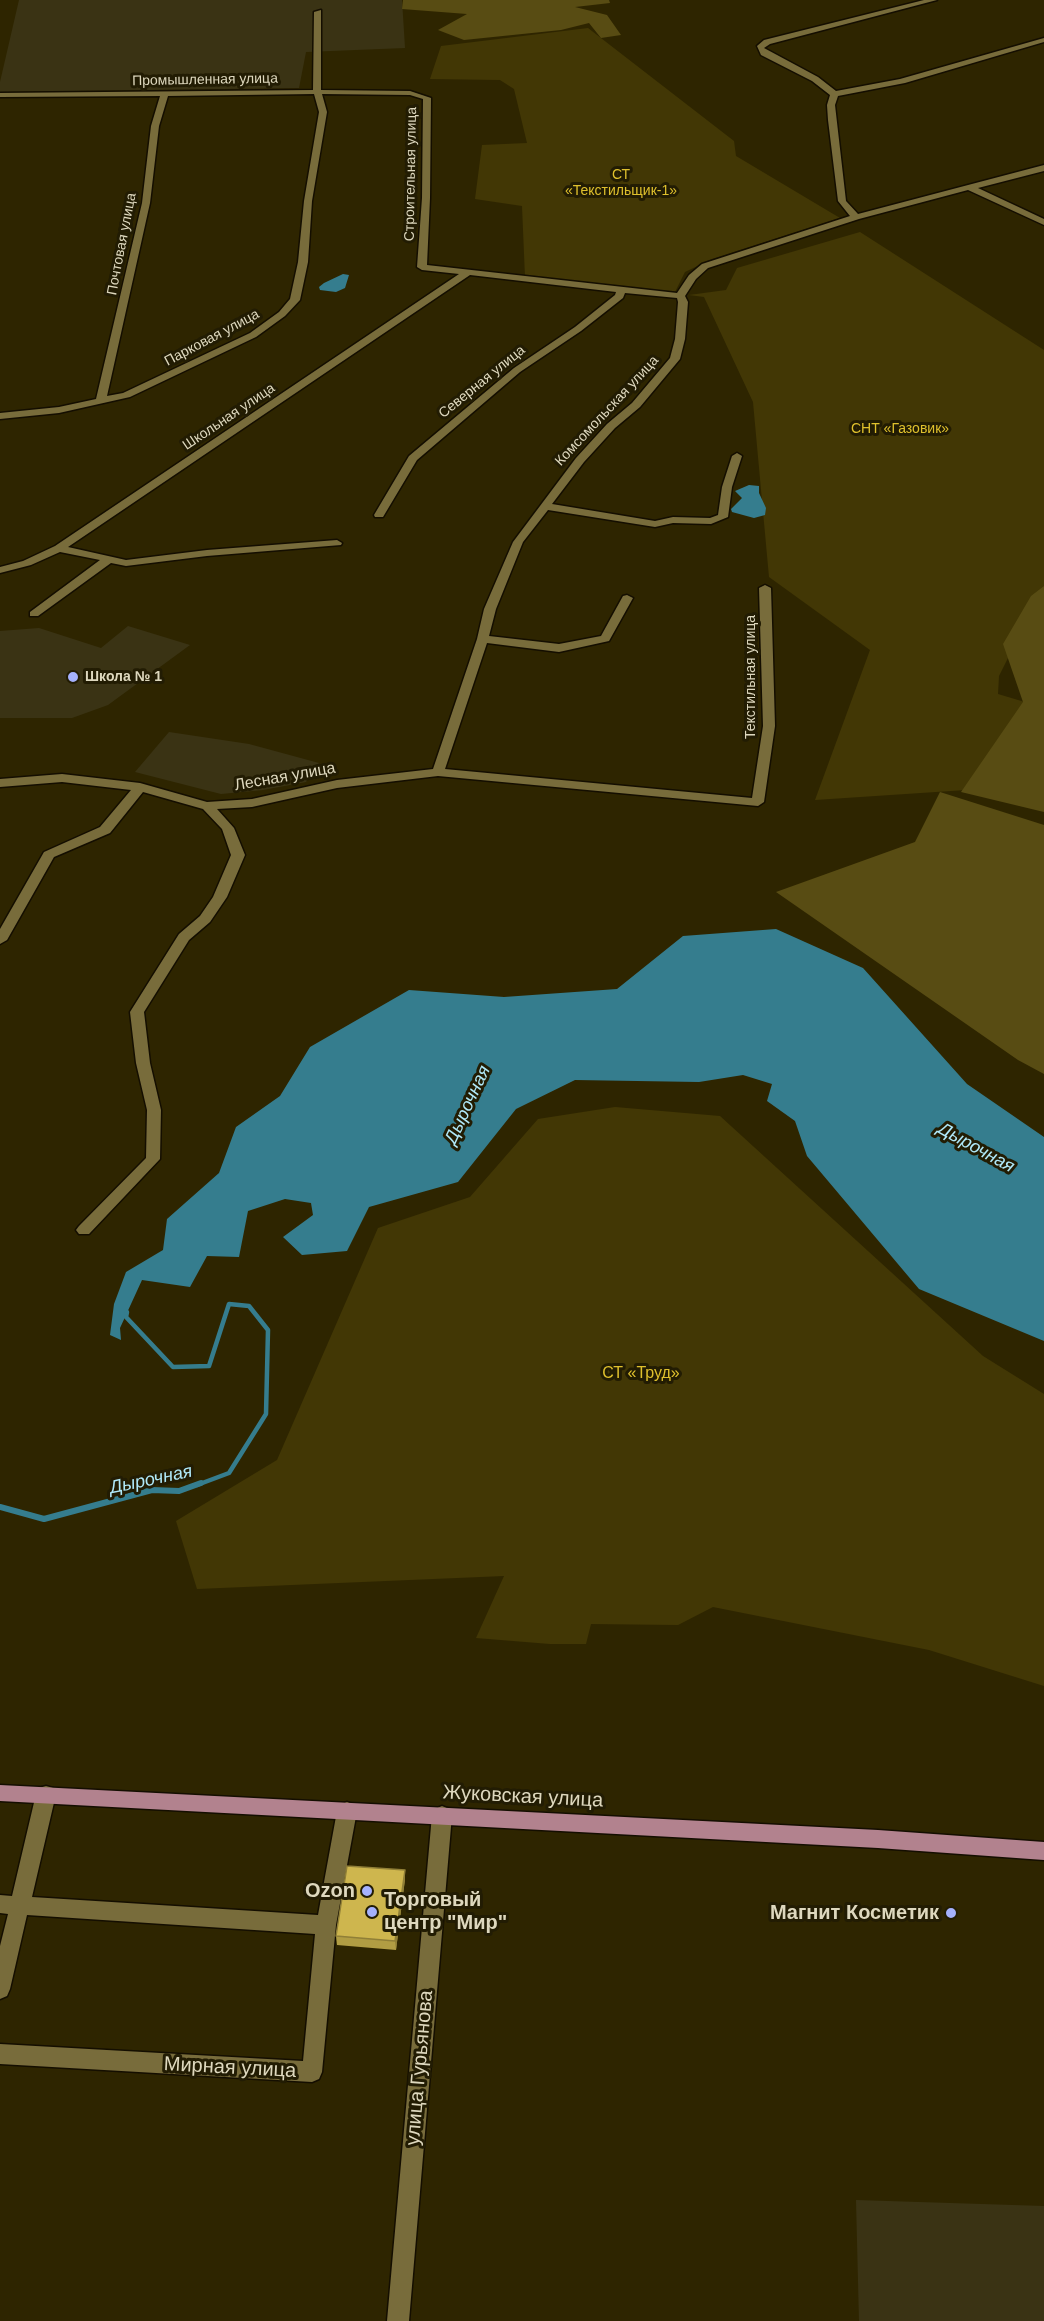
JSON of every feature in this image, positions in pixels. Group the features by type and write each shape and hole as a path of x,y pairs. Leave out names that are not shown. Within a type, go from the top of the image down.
{"main road":[{"name":"Жуковская улица","path":"0,1793 878,1839 1044,1851"}],"street":[{"path":"933,0 768,42 760,48 764,53 815,80 834,94 880,86 1044,40"},
{"name":"Парковая улица","path":"0,416 59,410 126,395 253,335 282,314 295,300 303,262 308,201 323,112 317,92 318,12"},
{"name":"Почтовая улица","path":"101,399 146,203 155,126 165,93"},
{"name":"Промышленная улица","path":"0,95 410,93"},
{"name":"Строительная улица","path":"410,93 427,98 426,198 422,267 467,273"},
{"path":"834,94 831,105 832,120 842,201 856,218"},
{"path":"467,273 680,296 692,276 705,266 856,218 969,186 993,183 1044,168"},
{"path":"969,186 1044,222"},
{"name":"Школьная улица","path":"0,570 27,563 59,548 467,273"},
{"name":"Северная улица","path":"379,515 413,458 517,370 578,329 620,296 621,289"},
{"name":"Комсомольская улица","path":"438,772 483,639 490,609 518,542 579,460 610,426 636,405 675,359 680,339 683,302 680,296"},
{"path":"545,506 655,524 673,519 711,521 723,517 728,487 737,456"},
{"path":"59,548 126,563 207,553 337,543"},
{"path":"34,614 109,559"},
{"name":"Текстильная улица","path":"758,802 769,726 765,588"},
{"path":"483,639 559,648 604,639 627,598"},
{"name":"Лесная улица","path":"0,783 62,778 140,787 207,806 252,802 337,784 438,772 758,802"},
{"path":"0,940 49,855 105,830 140,787"},
{"path":"84,1230 153,1159 154,1110 143,1063 137,1012 184,937 205,920 220,897 238,855 228,828 207,806"},
{"path":"0,1989 10,1904 46,1794"},
{"name":"Мирная улица","path":"0,2054 312,2072 326,1925 347,1811"},
{"name":"улица Гурьянова","path":"398,2321 442,1815"},
{"path":"10,1904 326,1925"}],"shaded area":[{"path":"19,0 402,0 405,48 306,52 299,88 0,92 0,82"},
{"path":"403,0 609,0 610,3 575,7 607,15 621,35 601,38 589,23 561,30 464,40 438,30 467,14 402,9"},
{"path":"1044,586 1044,812 961,792 1023,702 1003,644 1031,596"},
{"name":"Школа № 1","path":"128,626 190,645 108,705 72,718 0,718 0,631 39,628 101,648"},
{"path":"169,732 249,744 319,763 306,782 263,790 221,794 135,772"},
{"path":"940,792 1044,825 1044,1074 1018,1060 776,892 915,842"},
{"path":"856,2200 1044,2206 1044,2321 859,2321"}],"green space":[{"name":"СТ «Текстильщик-1»","path":"588,28 734,141 736,156 840,218 712,259 685,272 675,292 525,277 522,206 475,199 482,145 527,143 514,89 500,80 430,79 441,46"},
{"name":"СНТ «Газовик»","path":"860,232 1044,350 1044,586 999,676 998,694 1028,703 966,790 815,800 870,650 769,577 753,402 704,297 689,295 726,290 737,268"},
{"name":"СТ «Труд»","path":"615,1107 720,1116 983,1356 1044,1394 1044,1686 929,1650 713,1607 678,1625 591,1624 586,1644 550,1644 476,1638 504,1576 197,1589 176,1521 277,1460 378,1228 470,1197 538,1119"}],"water":[{"path":"343,274 349,275 345,288 336,292 320,290 319,287 324,283"},
{"path":"749,485 759,486 759,493 766,508 765,515 754,518 732,512 731,509 742,498 735,491"},
{"path":"776,929 863,968 967,1084 1044,1137 1044,1341 919,1289 807,1156 795,1121 767,1101 772,1084 743,1075 699,1082 575,1080 516,1109 458,1182 369,1207 347,1251 302,1255 283,1237 313,1215 311,1203 285,1199 248,1211 239,1257 207,1256 190,1287 142,1280 120,1328 121,1340 110,1335 114,1304 126,1272 163,1250 167,1219 219,1173 236,1127 280,1096 310,1047 409,990 504,997 617,989 683,936"}],"building":[{"name":"Торговый центр \"Мир\"","path":"347,1866 405,1870 395,1941 336,1936"}],"waterway":[{"name":"Дырочная","path":"127,1312 126,1317 173,1367 209,1366 229,1304 249,1306 268,1330 266,1414 229,1473 197,1485"},
{"name":"Дырочная","path":"0,1507 44,1519 152,1490 179,1491 201,1483"}],"place":[{"name":"Школа № 1","path":"73,677"},
{"name":"Ozon","path":"367,1891"},
{"name":"Торговый центр \"Мир\"","path":"372,1912"},
{"name":"Магнит Косметик","path":"951,1913"}]}
